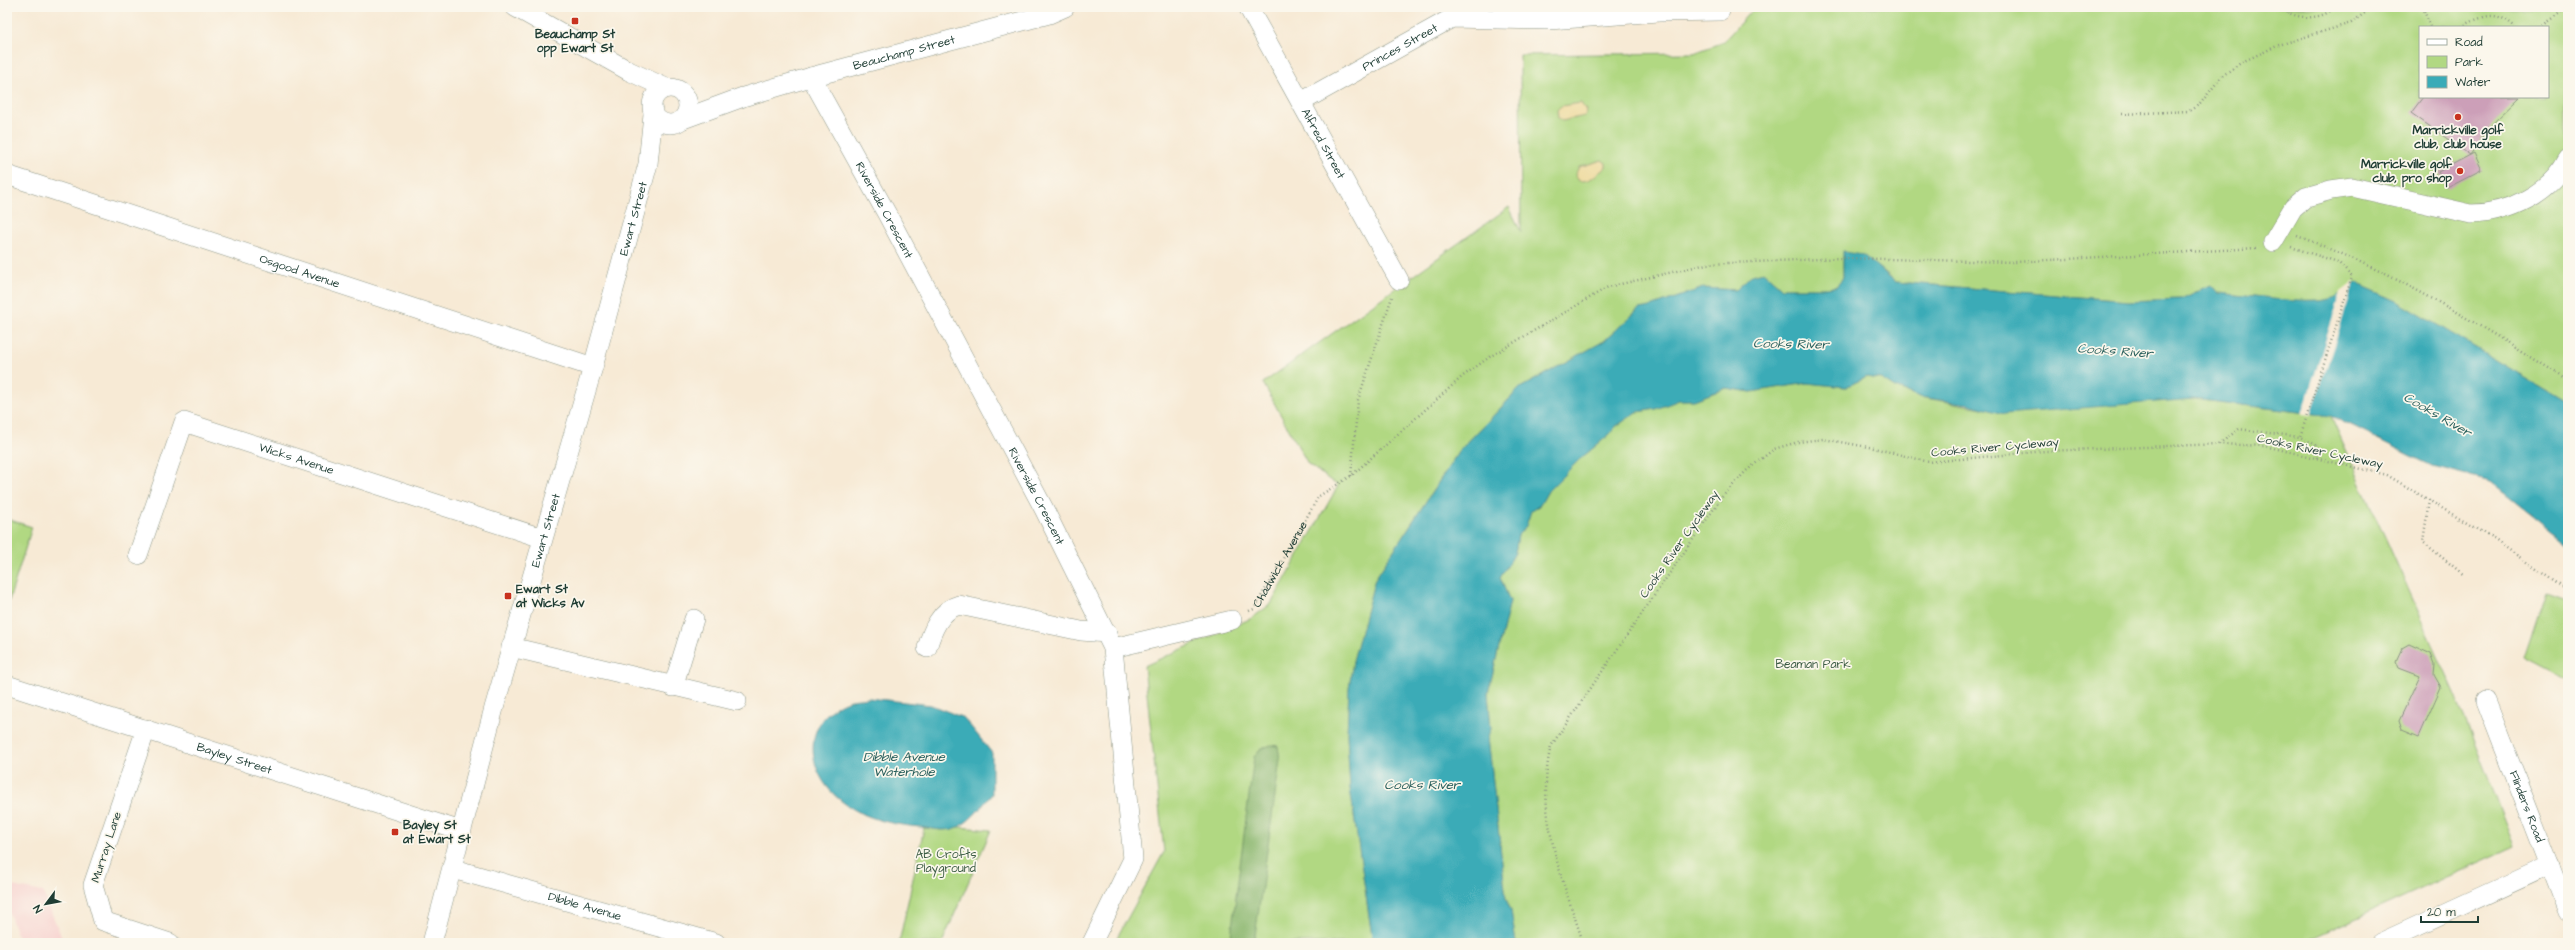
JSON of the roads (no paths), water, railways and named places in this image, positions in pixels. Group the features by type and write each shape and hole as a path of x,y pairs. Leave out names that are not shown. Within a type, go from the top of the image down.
{"street":[{"path":"515,7 629,71 657,101 660,121 677,122 688,109 687,98 678,89 657,101"},
{"name":"Beauchamp Street","path":"677,122 743,97 811,77 1049,14 1065,7"},
{"name":"Alfred Street","path":"1248,7 1399,280"},
{"name":"Princes Street","path":"1301,102 1452,18 1549,20 1720,9"},
{"name":"Riverside Crescent","path":"811,77 895,228 1044,509 1110,640 1133,859 1092,943"},
{"name":"Beauchamp Street","path":"687,98 743,97"},
{"name":"Ewart Street","path":"432,943 453,869 461,831 511,647 593,367 648,164 657,101"},
{"name":"Ewart Street","path":"648,164 677,122"},
{"path":"2276,236 2293,208 2306,197 2331,190 2352,187 2471,214 2484,213 2506,208 2542,191 2563,168 2568,159"},
{"name":"Osgood Avenue","path":"7,175 593,367"},
{"name":"Wicks Avenue","path":"138,555 184,422 542,538"},
{"path":"927,648 935,627 947,610 959,605 1080,631 1110,640 1232,620"},
{"path":"673,687 694,619"},
{"path":"511,647 673,687 737,701"},
{"name":"Bayley Street","path":"7,685 461,831"},
{"name":"Flinders Road","path":"2486,701 2568,912"},
{"name":"Murray Lane","path":"146,729 93,885 103,921 170,943"},
{"path":"2380,943 2550,865"},
{"name":"Dibble Avenue","path":"453,869 716,943"}],"water":[{"name":"Cooks River","path":"1843,252 1863,255 1896,282 2128,301 2181,299 2211,285 2218,293 2293,301 2321,301 2337,296 2356,283 2397,301 2568,403 2568,543 2490,481 2432,466 2331,416 2194,399 2004,414 1969,404 1920,397 1895,388 1881,379 1866,377 1846,387 1807,383 1751,392 1726,388 1694,400 1679,400 1656,409 1637,412 1615,427 1610,434 1580,459 1548,491 1540,505 1531,511 1526,526 1518,535 1515,553 1500,578 1510,601 1488,693 1491,729 1488,737 1506,899 1511,911 1516,943 1373,943 1350,788 1347,734 1349,688 1353,661 1375,579 1459,451 1520,388 1604,341 1639,309 1651,307 1703,288 1736,290 1751,275 1764,272 1782,288 1828,288 1838,286 1843,277"},
{"name":"Dibble Avenue Waterhole","path":"869,698 931,705 964,718 992,753 992,794 978,812 969,820 956,828 946,830 888,822 867,816 848,806 828,788 820,775 815,761 813,748 815,734 821,721 831,711 845,702"}],"place":[{"name":"Beauchamp St opp Ewart St","path":"575,21"},
{"name":"Marrickville golf club, club house","path":"2458,117"},
{"name":"Marrickville golf club, pro shop","path":"2460,171"},
{"name":"Ewart St at Wicks Av","path":"508,596"},
{"name":"Bayley St at Ewart St","path":"395,832"}],"park label":[{"name":"Beaman Park","path":"1813,664"},
{"name":"AB Crofts Playground","path":"946,861"}]}
